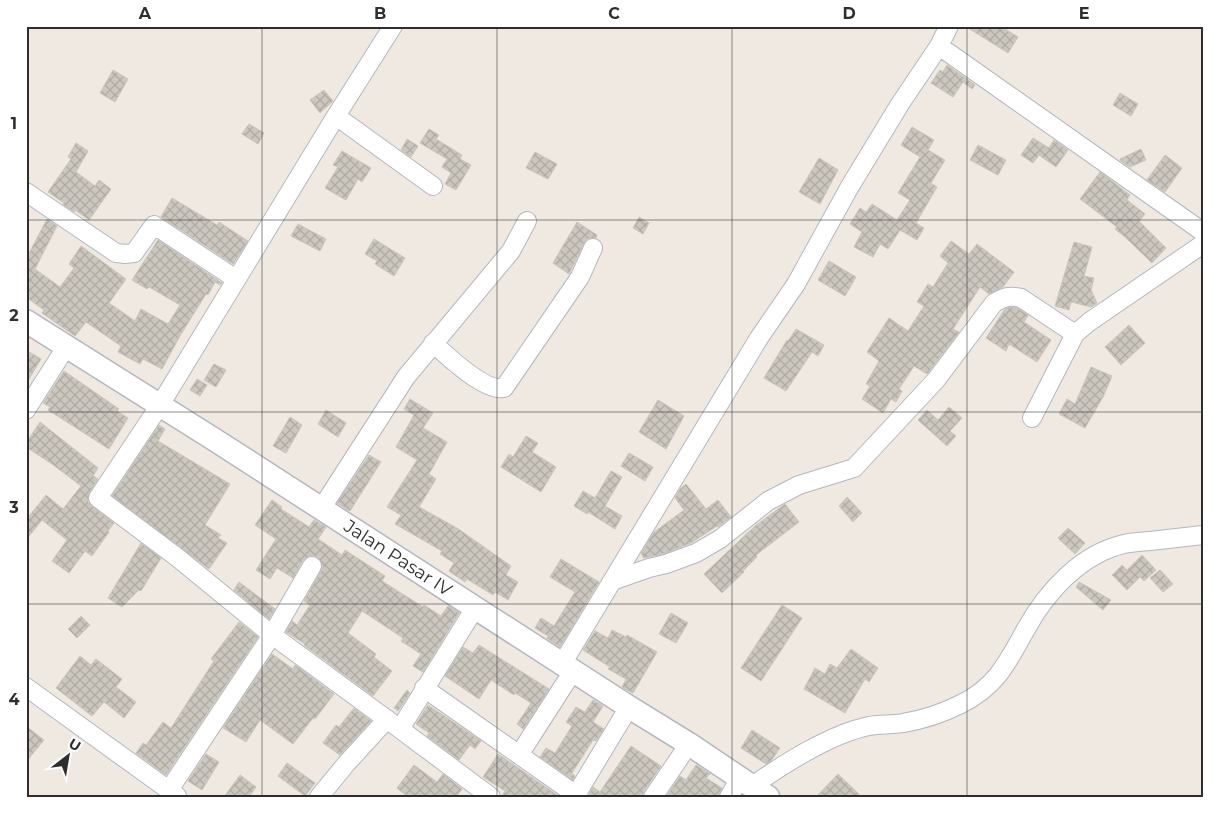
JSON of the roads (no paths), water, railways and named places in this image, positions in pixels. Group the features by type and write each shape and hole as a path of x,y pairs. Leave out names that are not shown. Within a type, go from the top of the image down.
{"street":[{"path":"393,26 160,405 98,498 178,558 272,634 491,797"},
{"path":"519,755 568,668 612,581 759,338 796,284 849,188 900,104 939,46 949,26"},
{"path":"939,46 1203,232"},
{"path":"336,116 433,186"},
{"path":"26,192 116,253 134,252 154,225 236,279"},
{"path":"321,509 406,378 511,251 527,221"},
{"path":"1032,418 1075,334 1089,322 1203,244"},
{"path":"433,343 452,360 492,387 504,388 580,276 593,248"},
{"path":"612,581 696,553 720,539 768,501 799,486 854,468 936,380 994,303 1011,295 1021,298 1075,334"},
{"name":"Jalan Pasar IV","path":"26,322 160,405 689,744 747,790"},
{"path":"26,410 66,347"},
{"path":"747,790 785,763 846,732 870,726 903,724 928,717 960,704 985,690 1004,668 1028,625 1048,596 1063,580 1090,557 1124,544 1203,535"},
{"path":"26,687 173,794 312,566"},
{"path":"319,797 346,764 393,724 424,688 475,608"},
{"path":"424,688 577,796 629,707"},
{"path":"654,797 689,744"}]}
